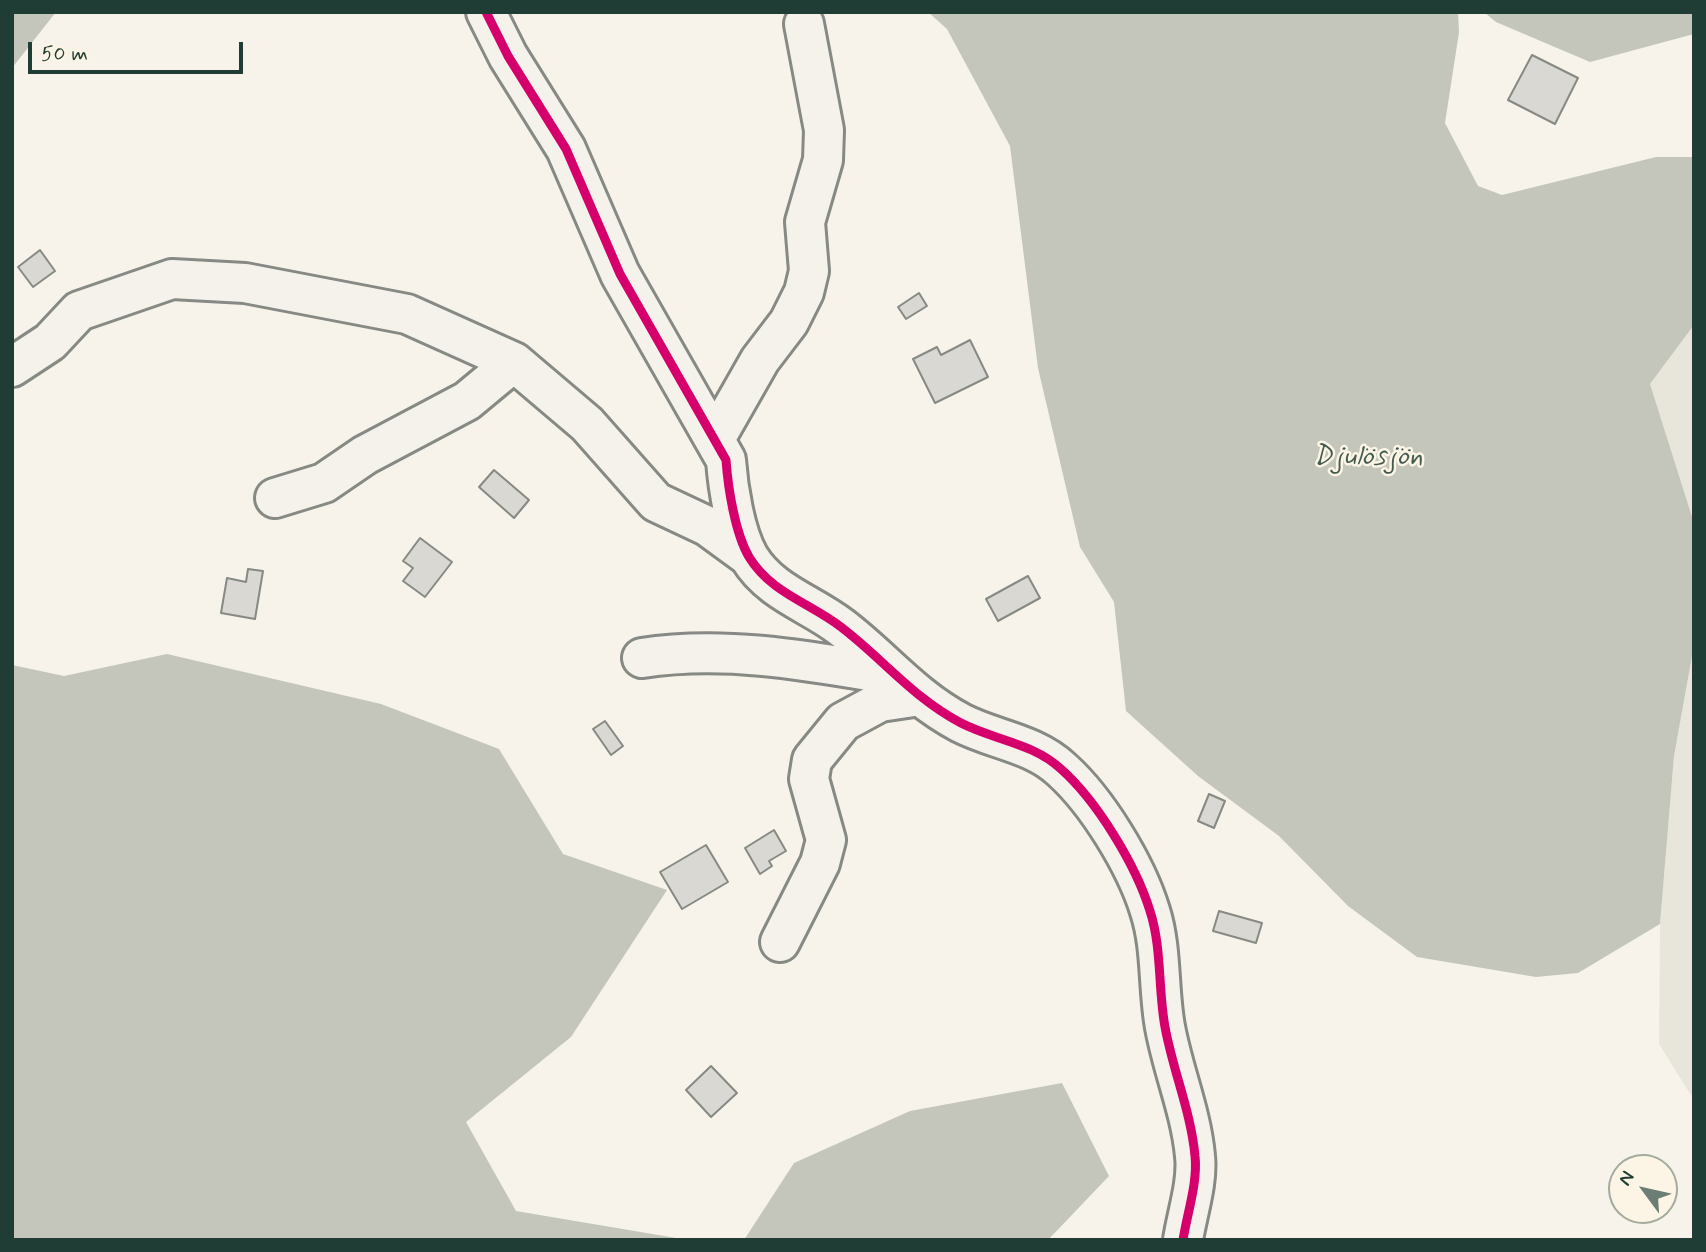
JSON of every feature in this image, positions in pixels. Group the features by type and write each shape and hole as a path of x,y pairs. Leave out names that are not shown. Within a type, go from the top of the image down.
{"street":[{"path":"486,12 508,56 566,149 620,274 726,460 727,483 748,556"},
{"path":"715,439 760,360 789,322 804,292 809,271 805,222 823,160 824,130 804,24"},
{"path":"12,367 50,342 79,311 172,279 273,287 407,314 514,362 587,424 656,502 707,526 748,556 781,591 839,624 906,685 960,722 996,739 1035,750 1061,769 1091,804 1126,858 1150,912 1165,1028 1183,1093 1196,1159 1183,1240"},
{"path":"275,498 324,483 365,455 467,401 514,362"},
{"path":"642,658 675,653 796,658 906,685"},
{"path":"780,942 815,874 826,840 809,779 812,761 829,736 843,722 906,685"}],"shaded area":[{"path":"1694,325 1694,523 1650,384"},
{"path":"1694,645 1694,1100 1659,1044 1660,924 1674,756"}],"water":[{"path":"12,12 56,12 12,68"},
{"name":"Djulösjön","path":"928,12 1458,12 1459,32 1445,123 1478,186 1502,195 1656,157 1694,157 1694,325 1650,384 1694,523 1694,645 1674,756 1660,924 1578,973 1536,977 1417,957 1348,906 1279,836 1198,776 1126,711 1114,602 1080,547 1038,368 1010,146 947,29"},
{"path":"1484,12 1694,12 1694,34 1590,62 1496,22"},
{"path":"167,654 381,704 499,749 563,854 667,890 571,1037 466,1122 516,1211 688,1240 12,1240 12,665 64,676"},
{"path":"1062,1083 1109,1176 1048,1240 744,1240 794,1163 910,1111"}],"building":[{"path":"1532,55 1578,78 1555,124 1508,100"},
{"path":"40,250 55,271 33,287 18,267"},
{"path":"919,293 927,306 906,319 898,307"},
{"path":"970,340 988,377 935,403 913,359 937,347 941,355"},
{"path":"494,470 529,500 514,518 479,487"},
{"path":"420,538 452,562 425,597 403,581 413,568 403,561"},
{"path":"248,569 263,571 255,619 221,613 227,578 246,582"},
{"path":"1028,576 1040,598 998,621 986,599"},
{"path":"605,721 623,746 611,755 593,729"},
{"path":"1209,794 1225,801 1214,828 1198,821"},
{"path":"774,830 786,851 769,861 772,866 760,874 745,848"},
{"path":"706,845 728,882 682,909 660,872"},
{"path":"1219,911 1262,923 1256,943 1213,931"},
{"path":"711,1066 737,1093 711,1117 686,1090"}],"cycle path":[{"path":"486,12 508,56 566,149 620,274 726,460 736,523 744,547 758,569 780,589 841,627 943,713 974,729 1050,760 1075,782 1088,798 1125,854 1144,893 1154,925 1165,1027 1193,1140 1196,1166 1183,1240"}]}
